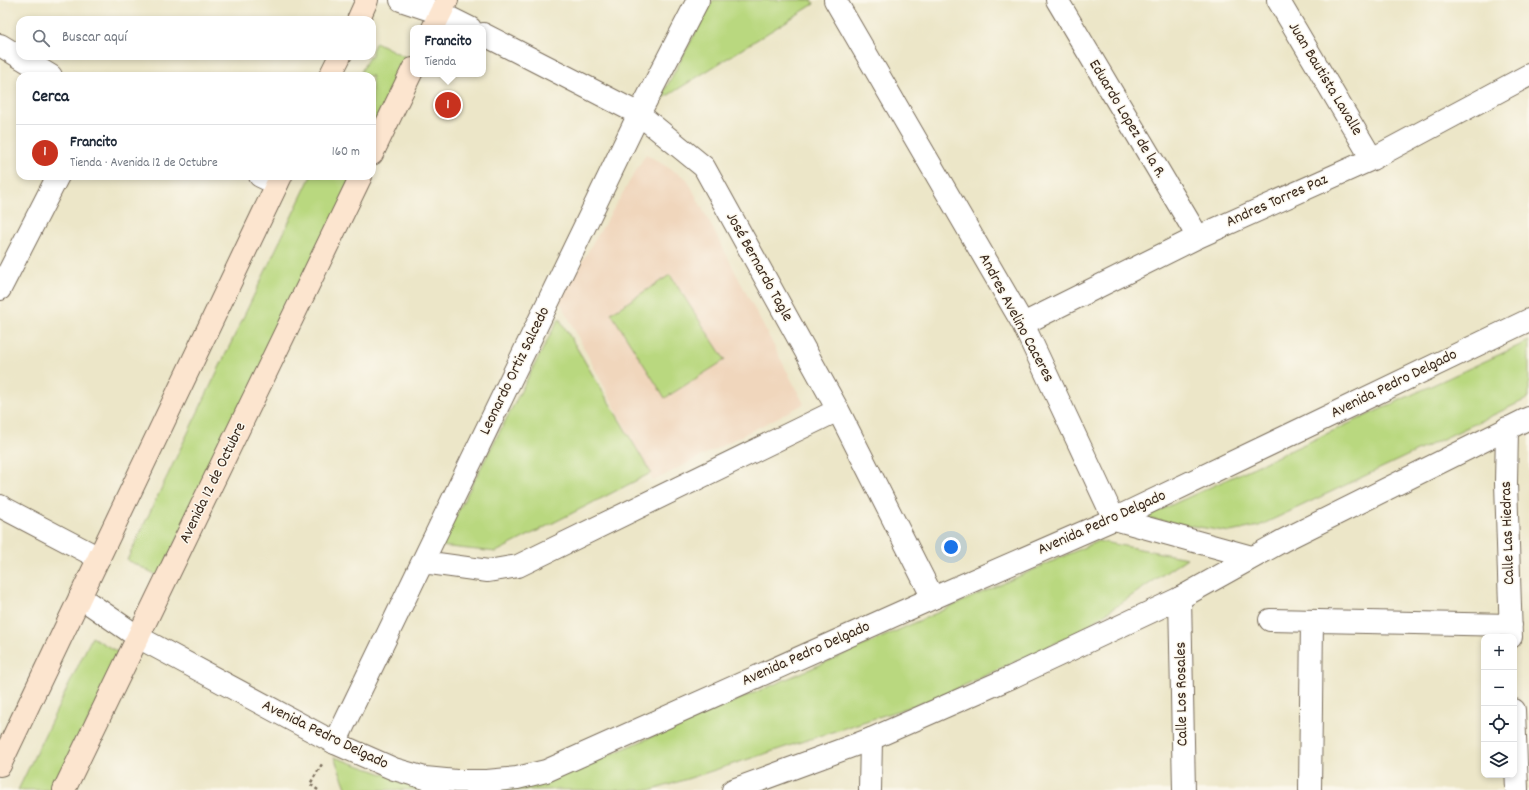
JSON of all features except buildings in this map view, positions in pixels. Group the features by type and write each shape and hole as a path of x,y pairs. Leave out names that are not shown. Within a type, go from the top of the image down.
{"main road":[{"path":"360,16 367,0"},
{"path":"332,72 338,60"},
{"path":"376,146 410,76"},
{"path":"0,765 99,558 273,180"},
{"name":"Avenida 12 de Octubre","path":"64,790 360,180"}],"street":[{"path":"401,0 440,14 464,25"},
{"name":"Leonardo Ortiz Salcedo","path":"334,743 423,562 638,114 698,0"},
{"name":"Andres Avelino Caceres","path":"835,0 1023,324 1114,519"},
{"name":"Eduardo Lopez de la R.","path":"1057,0 1198,237"},
{"name":"Juan Bautista Lavalle","path":"1278,0 1372,158"},
{"name":"José Bernardo Tagle","path":"486,36 638,114 704,167 838,410 933,598"},
{"path":"0,45 16,55"},
{"path":"25,60 44,72"},
{"name":"Andres Torres Paz","path":"1023,324 1198,237 1372,158 1529,75"},
{"path":"0,289 56,180"},
{"name":"Avenida Pedro Delgado","path":"80,598 138,637 334,743 394,769 425,778 456,781 517,778 546,771 1114,519 1529,320"},
{"path":"423,562 488,571 518,566 838,410"},
{"path":"733,790 871,739 1012,677 1180,598 1252,557 1529,418"},
{"name":"Calle Las Hiedras","path":"1507,428 1506,483 1511,631"},
{"path":"0,506 99,558"},
{"path":"1114,519 1252,557"},
{"name":"Calle Los Rosales","path":"1180,598 1184,790"},
{"path":"1270,620 1511,631"},
{"path":"1310,790 1312,621"},
{"path":"870,790 871,739"},
{"path":"1515,742 1517,790"}],"path":[{"path":"318,790 310,784 334,743"}],"shaded area":[{"path":"646,154 687,179 804,404 653,481 559,300"}],"green space":[{"path":"713,0 812,0 814,4 659,101"},
{"path":"376,42 410,59 410,67 376,140 376,72 361,72 367,60 376,60"},
{"path":"309,180 357,180 159,576 127,560"},
{"path":"670,275 725,360 665,398 611,313"},
{"path":"559,318 651,473 496,552 440,546"},
{"path":"1529,341 1529,398 1259,526 1230,532 1143,518"},
{"path":"1098,541 1187,558 1077,633 937,698 653,790 447,790 539,785 838,657"},
{"path":"92,637 121,654 54,790 18,790"},
{"path":"334,757 430,790 347,790"}],"place":[{"name":"Francito","path":"448,105"}]}
